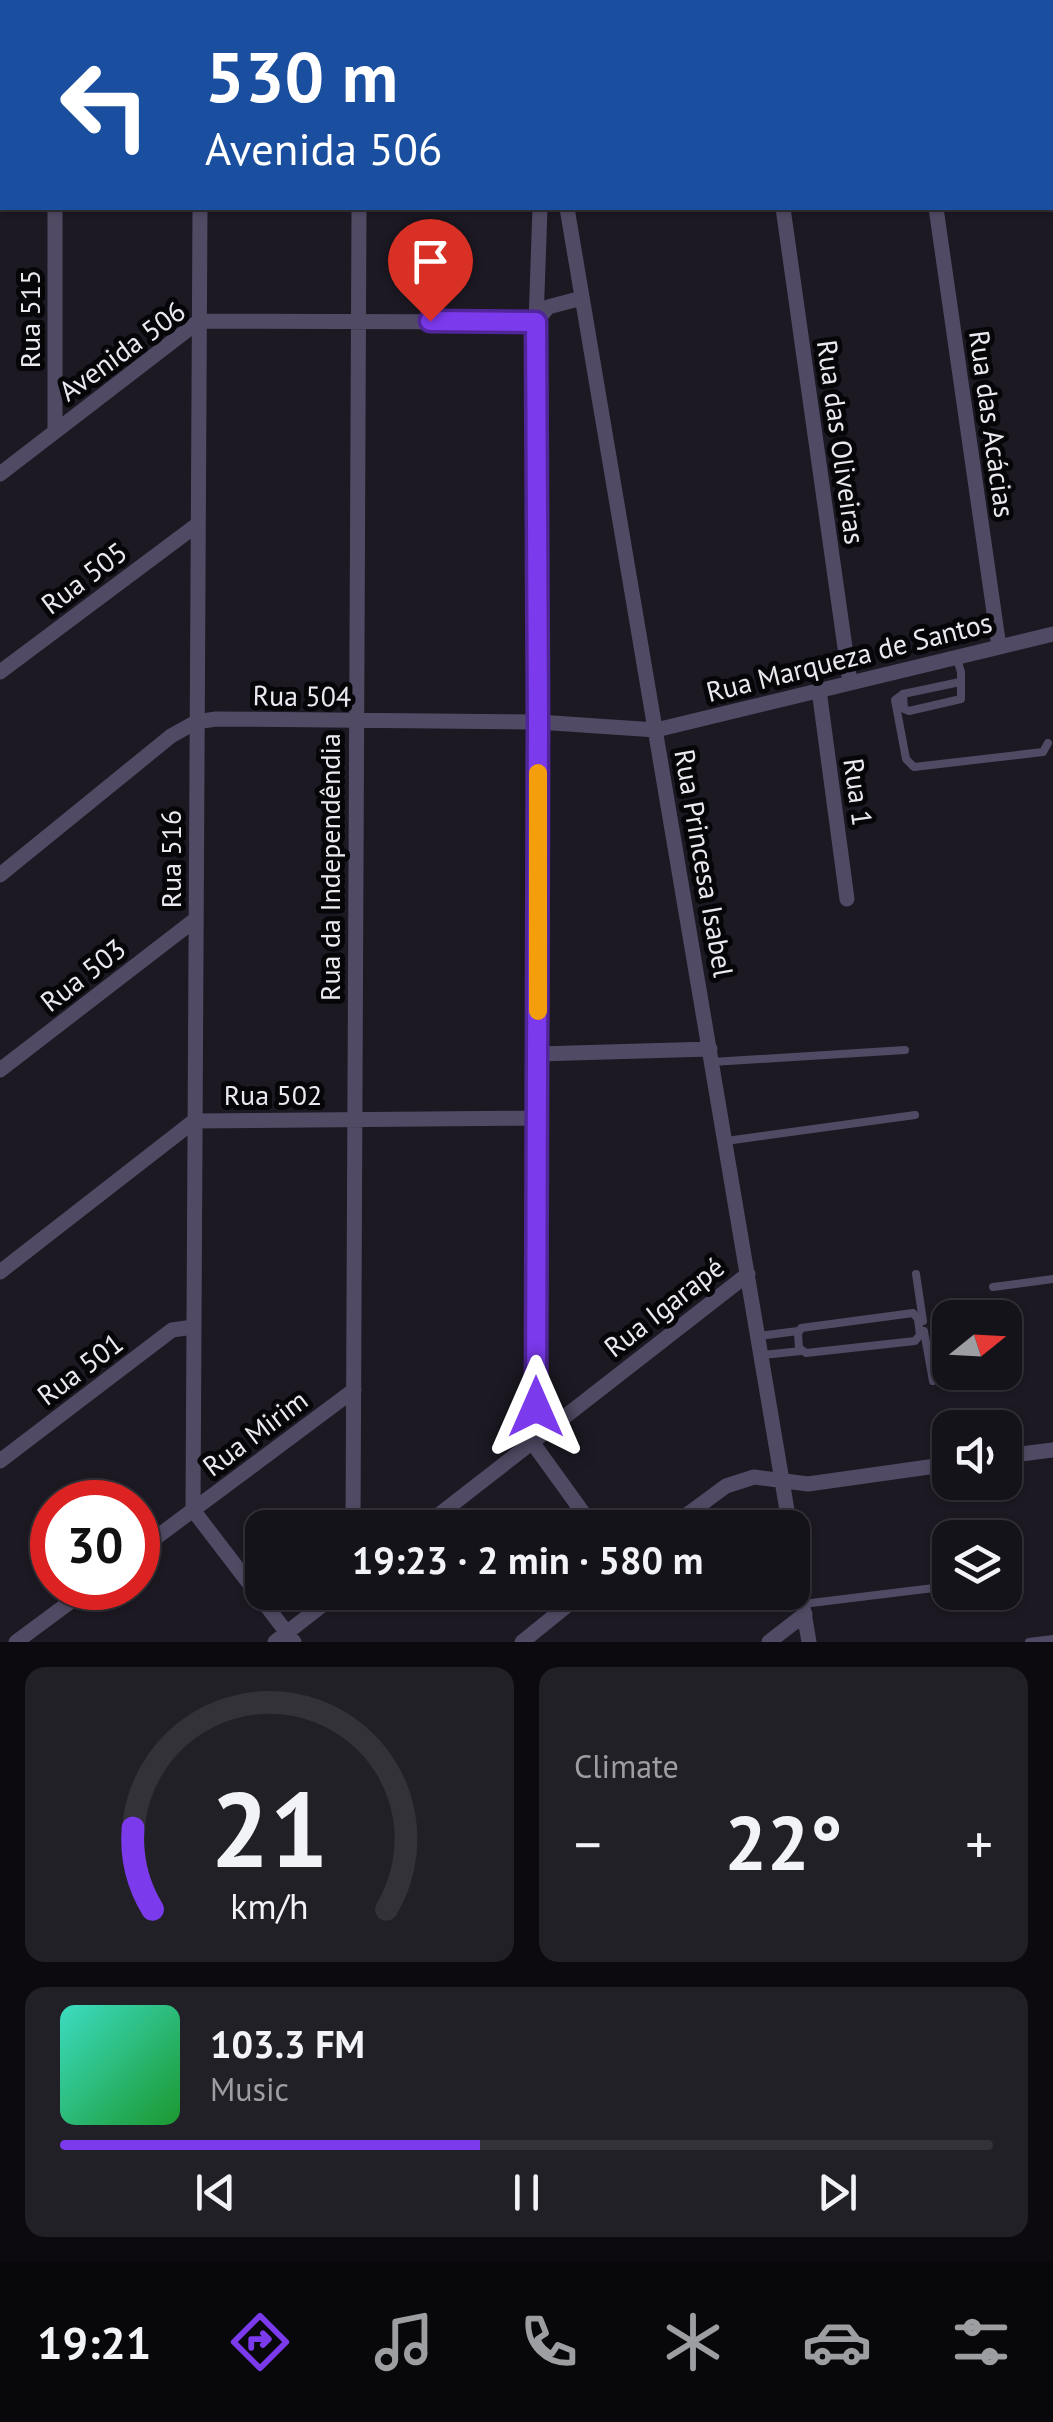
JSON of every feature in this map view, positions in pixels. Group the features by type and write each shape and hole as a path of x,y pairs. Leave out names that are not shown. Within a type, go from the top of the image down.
{"street":[{"name":"Rua 515","path":"55,210 55,431"},
{"name":"Rua 516","path":"193,1510 200,210"},
{"name":"Rua da Independêndia","path":"353,1510 360,210"},
{"path":"540,210 536,322 538,1118 536,1407 532,1442 581,1510"},
{"name":"Rua Princesa Isabel","path":"566,210 787,1510"},
{"name":"Rua das Oliveiras","path":"782,210 850,683"},
{"name":"Rua das Acácias","path":"936,210 998,647"},
{"name":"Avenida 506","path":"0,474 199,321 536,322 548,307 582,298"},
{"name":"Rua 505","path":"0,672 198,524"},
{"name":"Rua Marqueza de Santos","path":"656,730 956,656 1052,637"},
{"name":"Rua 1","path":"819,690 848,900"},
{"name":"Rua 504","path":"0,874 170,736 196,722 538,722 656,730"},
{"name":"Rua 503","path":"0,1070 196,919"},
{"path":"538,1054 711,1056"},
{"name":"Rua 502","path":"0,1272 194,1121 538,1118"},
{"name":"Rua Igarapé","path":"445,1510 748,1274"},
{"name":"Rua 501","path":"0,1461 172,1330 193,1327"},
{"name":"Rua Mirim","path":"160,1535 354,1390"},
{"path":"1022,1454 1053,1450"},
{"path":"693,1510 726,1486 754,1476 808,1484 932,1467"},
{"path":"193,1510 285,1639 318,1610"},
{"path":"16,1642 59,1610"},
{"path":"522,1642 562,1610"},
{"path":"770,1642 803,1610"},
{"path":"804,1610 809,1642"}],"lane":[{"path":"899,719 909,711 961,699 956,656"},
{"path":"960,682 903,694 895,700 906,760 914,767 1042,752 1048,743"},
{"path":"903,694 904,709 909,711"},
{"path":"711,1056 905,1050"},
{"path":"726,1141 915,1115"},
{"path":"916,1274 921,1326 932,1376"},
{"path":"993,1286 1053,1279"},
{"path":"759,1336 910,1313 917,1316 921,1326 916,1342 763,1355"},
{"path":"798,1332 801,1351"},
{"path":"810,1608 932,1589"},
{"path":"1029,1642 1053,1638"}],"slow traffic":[{"path":"538,773 538,1011"}],"route":[{"path":"430,321 536,322 536,1407"}]}
